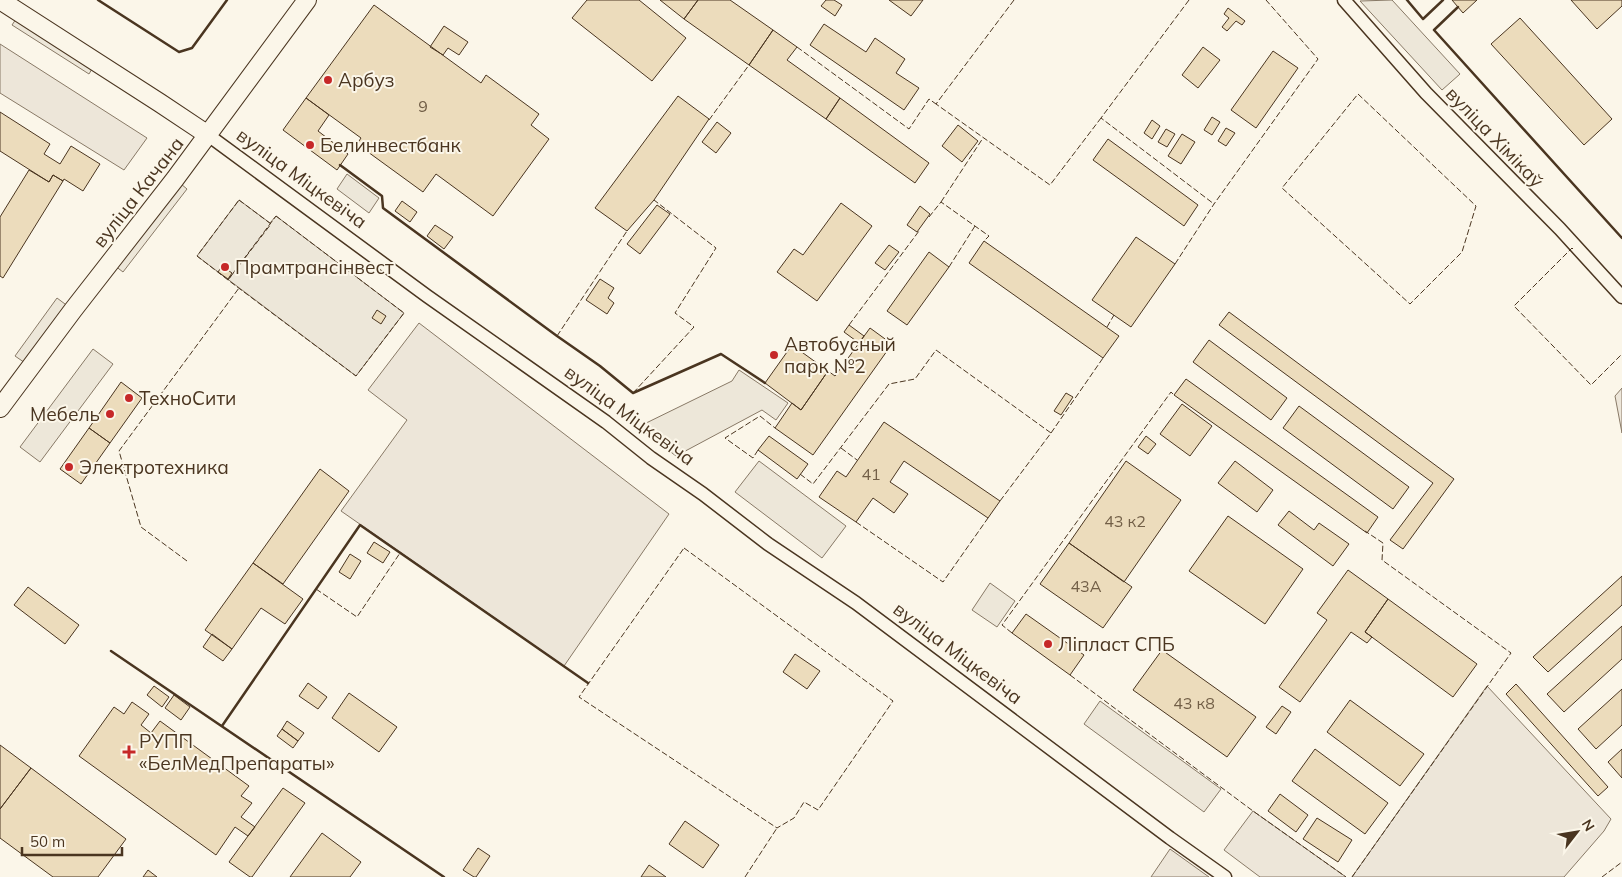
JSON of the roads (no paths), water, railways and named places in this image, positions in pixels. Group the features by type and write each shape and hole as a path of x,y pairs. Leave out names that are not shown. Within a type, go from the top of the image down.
{"main road":[{"name":"вуліца Міцкевіча","path":"0,0 208,135"},
{"name":"вуліца Качана","path":"0,408 208,135 307,0"}],"street":[{"name":"вуліца Хімікаў","path":"1344,0 1426,93 1560,229 1622,297"},
{"name":"вуліца Міцкевіча","path":"208,135 427,296 606,422 651,458 703,494 768,544 856,603 1225,877"}],"place":[{"name":"Арбуз","path":"328,80"},
{"name":"Белинвестбанк","path":"310,145"},
{"name":"Прамтрансінвест","path":"225,267"},
{"name":"Автобусный парк №2","path":"774,355"},
{"name":"ТехноСити","path":"129,398"},
{"name":"Мебель","path":"110,414"},
{"name":"Электротехника","path":"69,467"},
{"name":"Ліпласт СПБ","path":"1048,644"},
{"name":"РУПП «БелМедПрепараты»","path":"129,752"}]}
